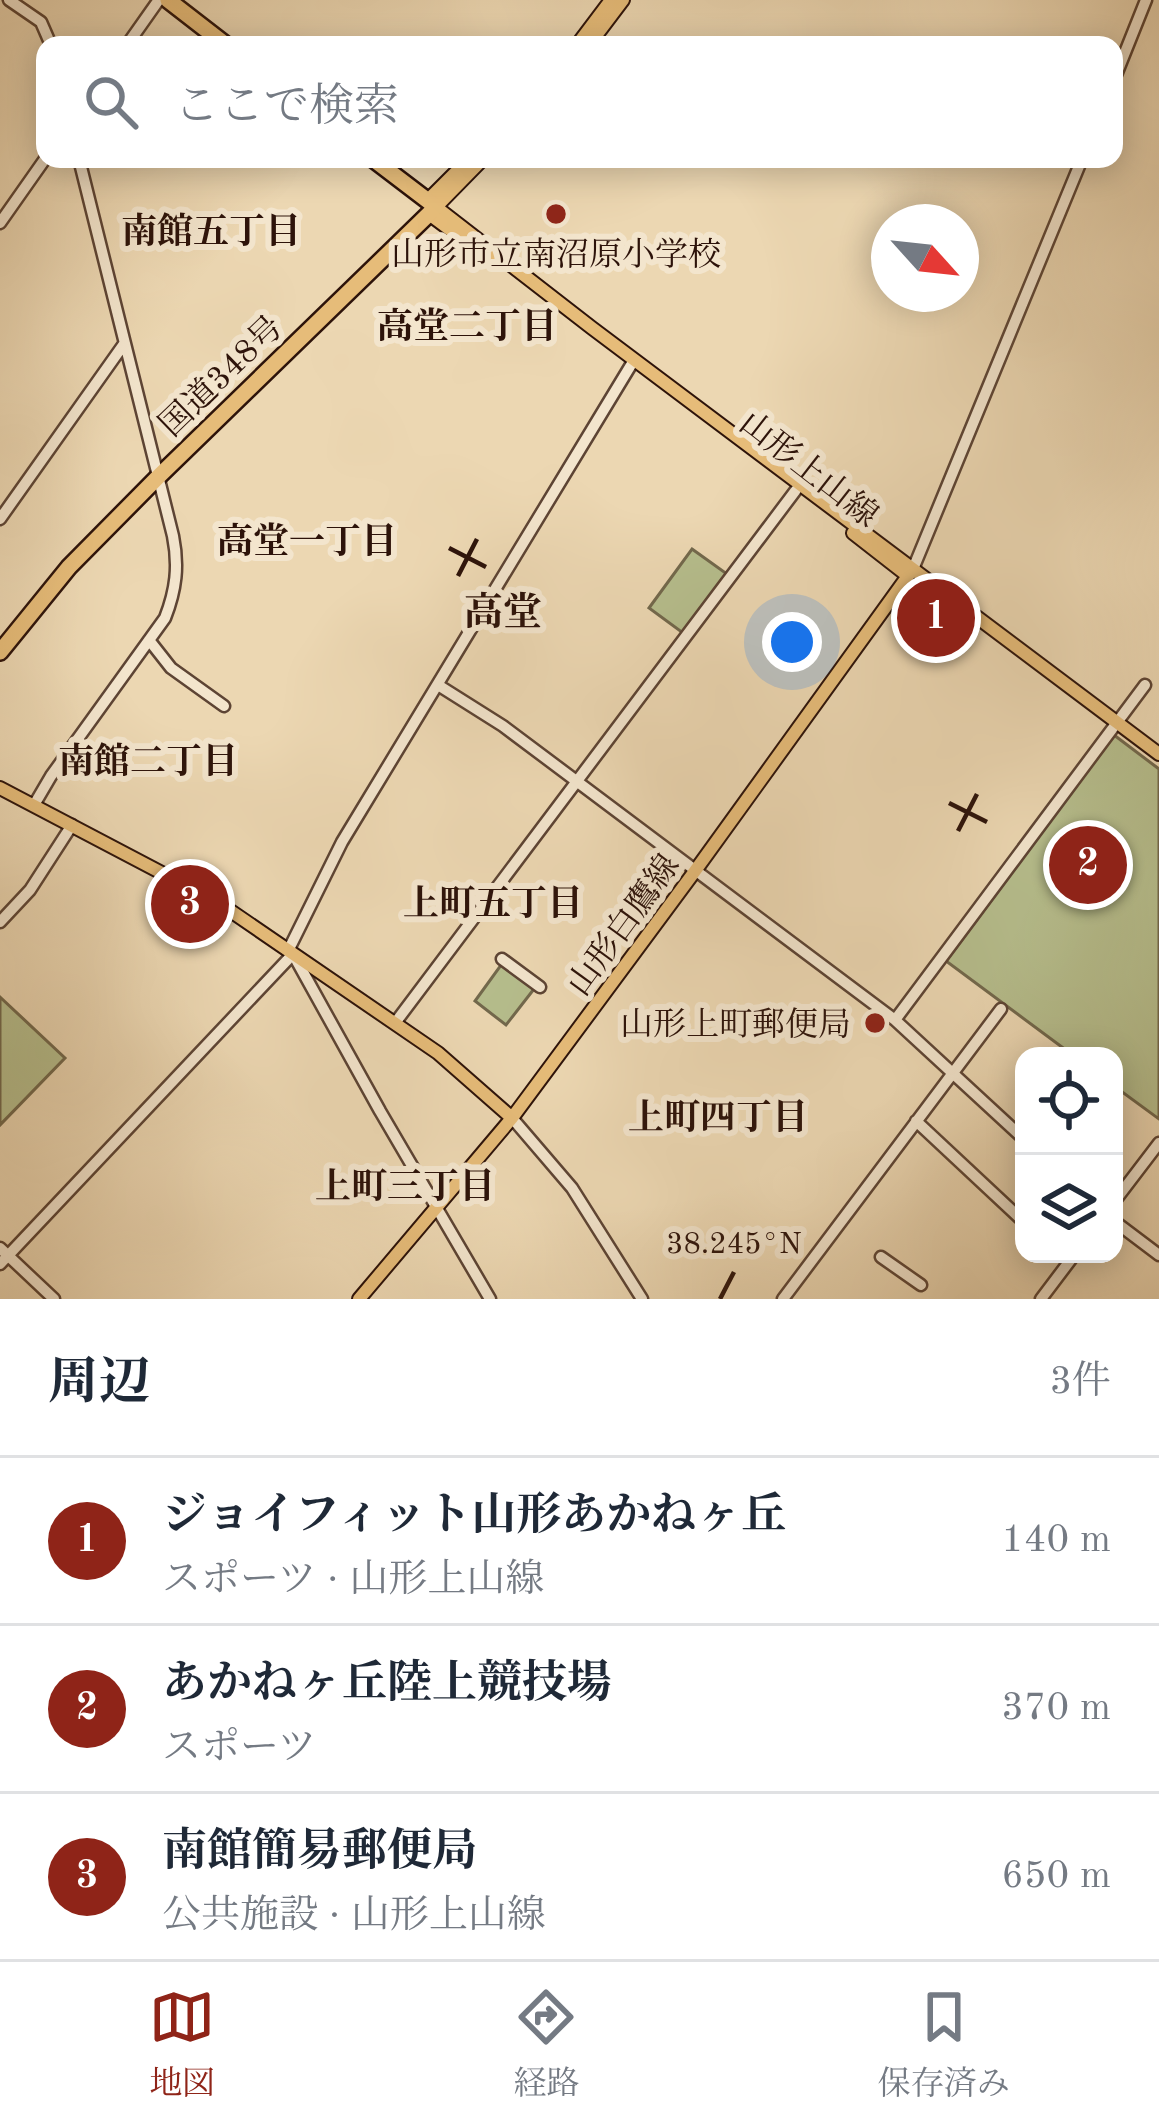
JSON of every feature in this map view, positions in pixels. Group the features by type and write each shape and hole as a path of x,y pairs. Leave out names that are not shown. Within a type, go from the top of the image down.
{"highway":[{"path":"168,0 214,36"},
{"path":"157,1 202,36"},
{"path":"372,168 428,207"},
{"path":"383,168 428,207"},
{"name":"国道348号","path":"0,642 60,571 428,207"},
{"name":"国道348号","path":"0,652 69,567 156,474"}],"main road":[{"path":"584,36 611,0"},
{"path":"596,36 623,0"},
{"path":"428,207 461,168"},
{"path":"428,207 472,168"},
{"name":"山形上山線","path":"428,207 911,573"},
{"name":"山形上山線","path":"428,207 1159,764"},
{"name":"山形白鷹線","path":"359,1299 512,1118 911,573"},
{"name":"山形上山線","path":"1115,726 1159,754"},
{"path":"0,788 219,903 438,1053 512,1118"}],"street":[{"path":"9,0 41,22 46,36"},
{"path":"1123,58 1146,0"},
{"path":"133,36 157,1"},
{"path":"0,223 39,168"},
{"path":"34,805 169,609 177,573 173,536 81,168"},
{"path":"911,573 1078,168"},
{"path":"0,519 124,344"},
{"path":"54,1299 3,1256 290,953 342,842 631,364"},
{"path":"395,1023 796,490"},
{"path":"149,640 171,668 224,706"},
{"path":"438,685 503,726 895,1021 1015,1131"},
{"path":"895,1021 1144,686"},
{"path":"0,922 30,890 72,825"},
{"path":"290,953 490,1299"},
{"path":"502,959 540,987"},
{"path":"783,1299 1001,1009"},
{"path":"512,1118 572,1188 642,1299"},
{"path":"916,1121 1015,1214"},
{"path":"1123,1190 1159,1143"},
{"path":"1123,1228 1159,1256"},
{"path":"880,1257 921,1285"},
{"path":"1041,1299 1064,1263"}],"green space":[{"path":"692,549 727,574 683,633 649,608"},
{"path":"1114,735 1159,769 1159,1119 1123,1093 1123,1047 1062,1047 946,961"},
{"path":"501,965 534,989 506,1025 475,1001"},
{"path":"0,997 65,1058 0,1125"}],"place":[{"name":"山形市立南沼原小学校","path":"556,214"},
{"name":"ジョイフィット山形あかねヶ丘","path":"936,618"},
{"name":"あかねヶ丘陸上競技場","path":"1088,865"},
{"name":"南館簡易郵便局","path":"190,904"},
{"name":"山形上町郵便局","path":"875,1023"}],"district":[{"name":"南館五丁目","path":"211,230"},
{"name":"高堂二丁目","path":"467,325"},
{"name":"高堂一丁目","path":"307,540"},
{"name":"高堂","path":"503,611"},
{"name":"南館二丁目","path":"148,760"},
{"name":"上町五丁目","path":"493,902"},
{"name":"上町四丁目","path":"718,1116"},
{"name":"上町三丁目","path":"405,1185"}]}
